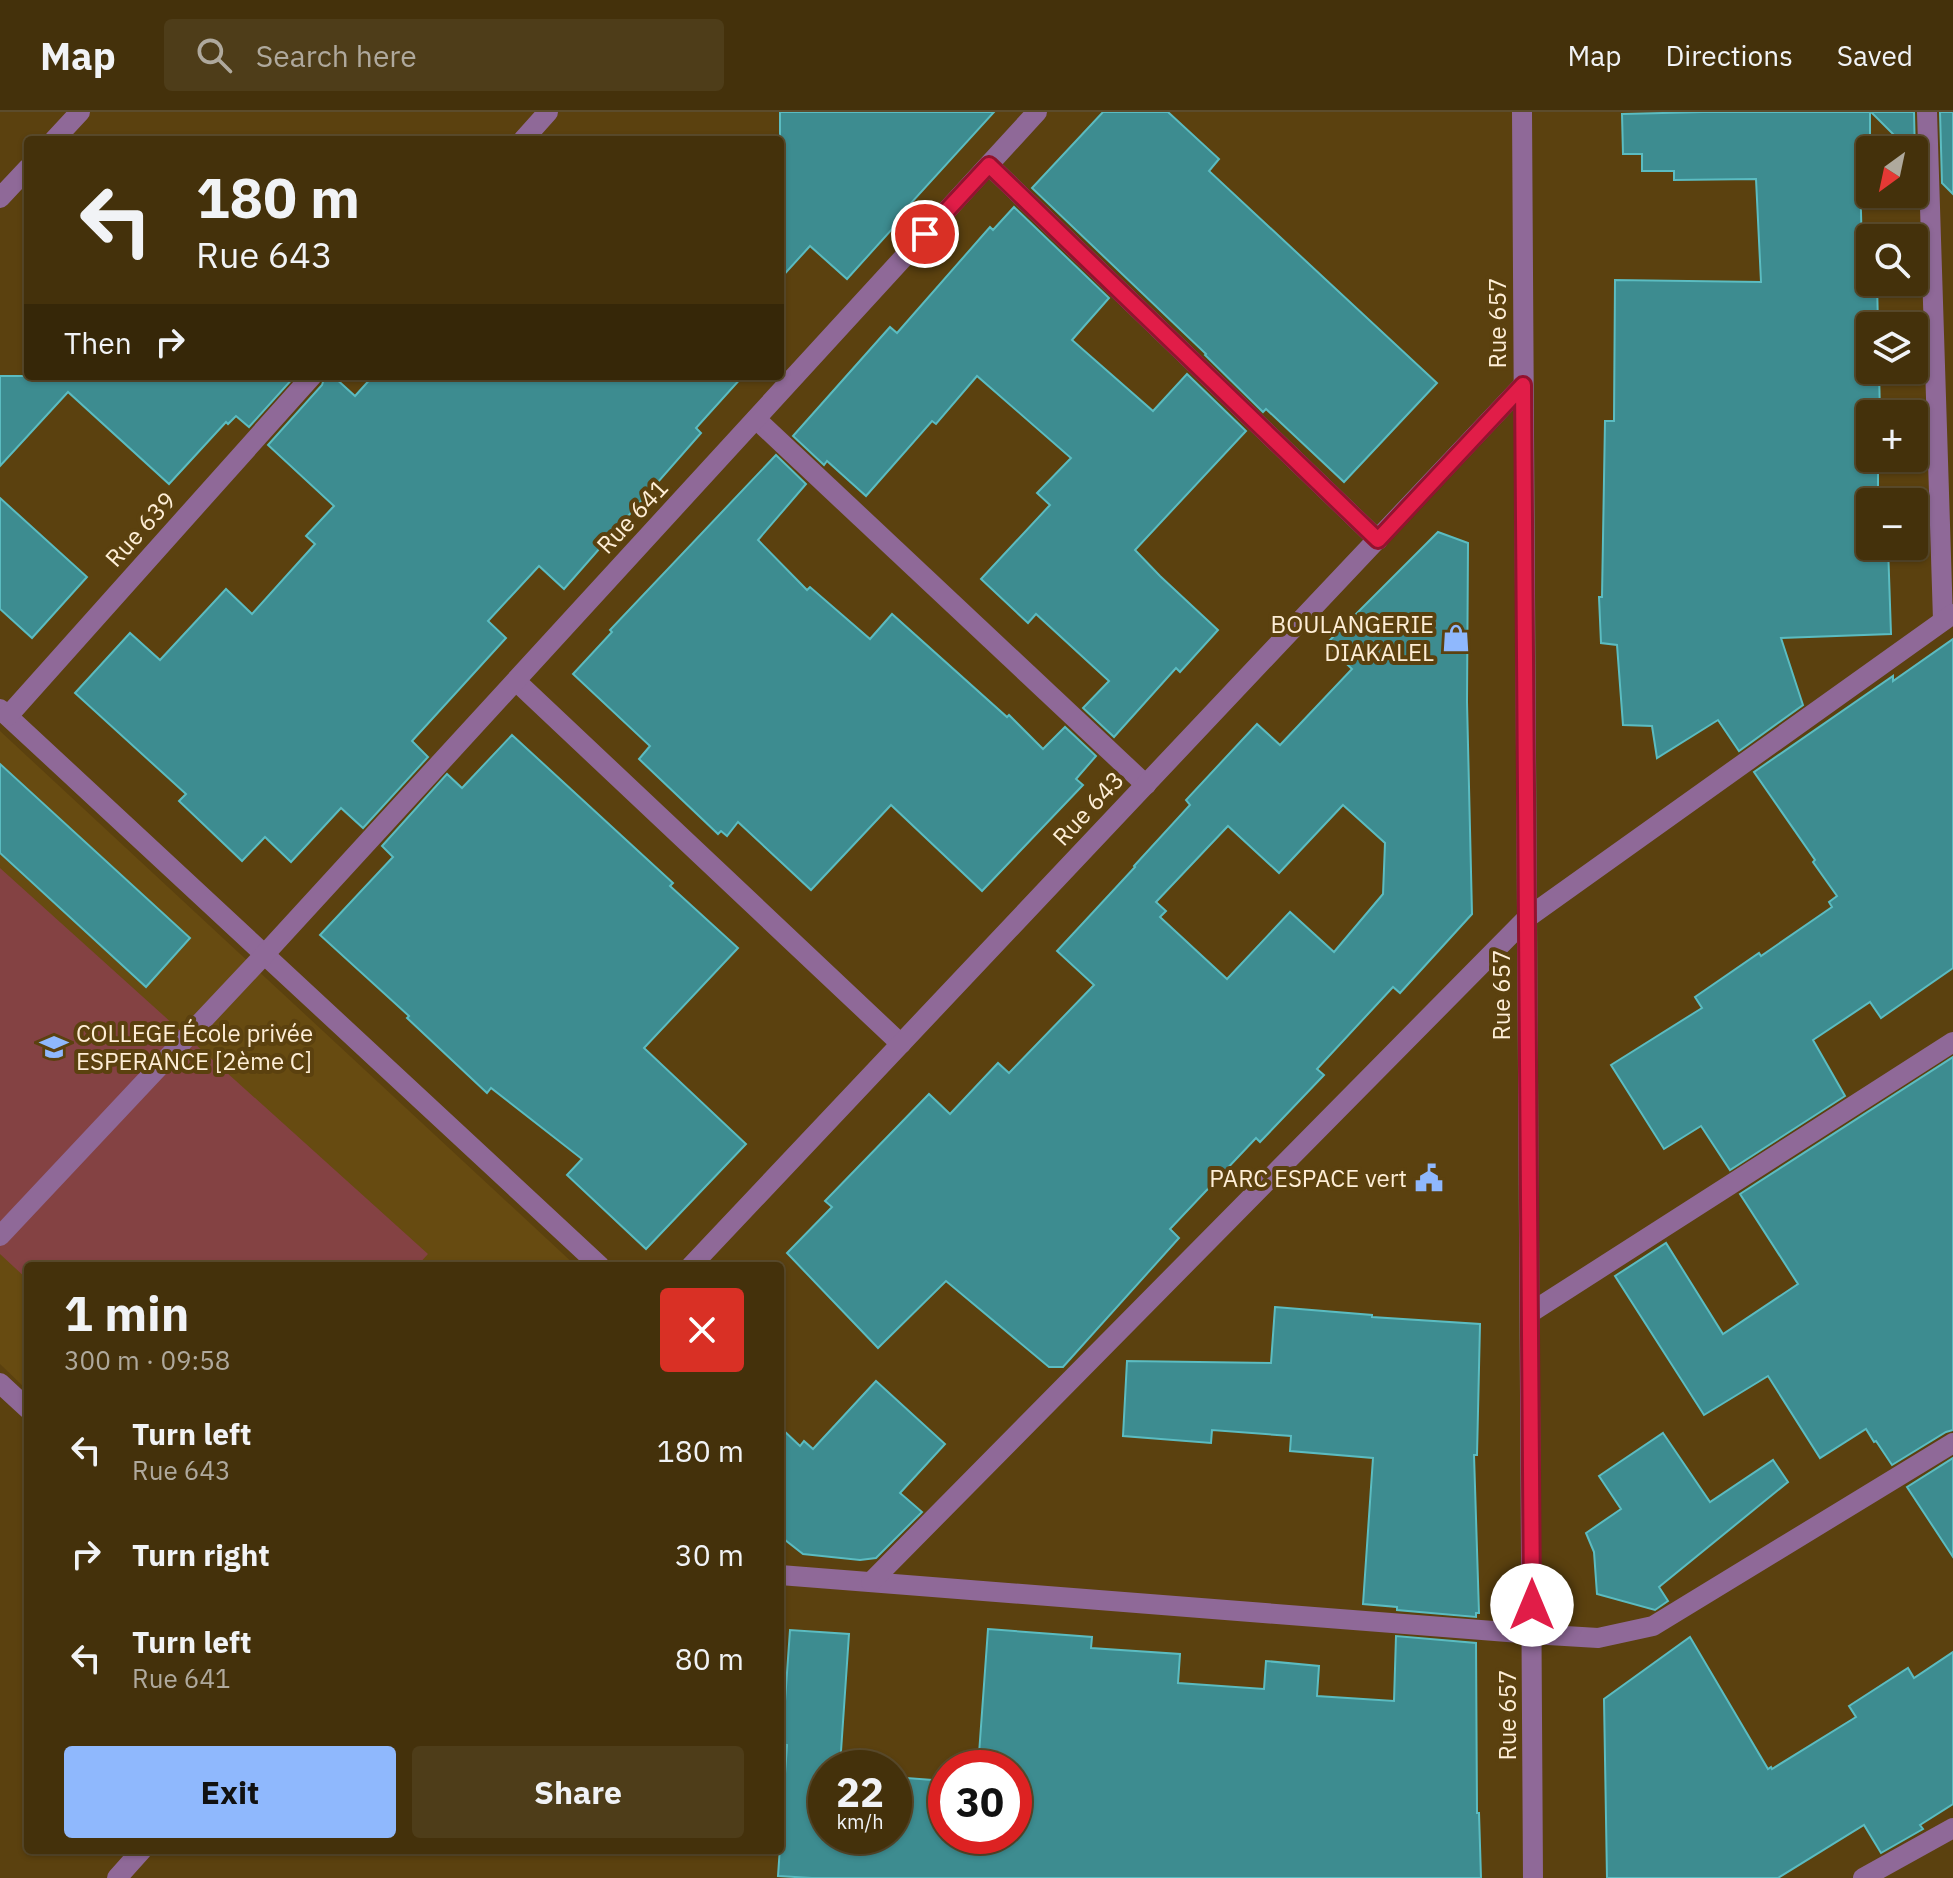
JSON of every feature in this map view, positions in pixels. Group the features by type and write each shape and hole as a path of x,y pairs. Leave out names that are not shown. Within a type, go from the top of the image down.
{"street":[{"path":"58,136 80,112"},
{"path":"527,136 548,112"},
{"name":"Rue 641","path":"0,1236 264,955 1037,112"},
{"name":"Rue 657","path":"1522,112 1533,1878"},
{"path":"871,1582 1527,918 1948,617 1927,112"},
{"path":"989,165 1378,540"},
{"path":"0,198 24,172"},
{"name":"Rue 639","path":"4,713 308,380"},
{"name":"Rue 643","path":"695,1262 1523,385"},
{"path":"756,419 1146,785"},
{"path":"516,681 901,1044"},
{"path":"4,713 596,1262"},
{"path":"1530,1313 1953,1042"},
{"path":"0,1383 24,1405"},
{"path":"784,1575 1598,1638 1653,1626 1953,1443"},
{"path":"1863,1878 1953,1828"},
{"path":"117,1878 138,1854"}],"shaded area":[{"path":"0,731 572,1262 24,1262 24,1387 0,1364"},
{"path":"0,868 428,1254 421,1262 24,1262 24,1276 0,1254"}],"building":[{"path":"780,112 994,112 847,279 810,246 784,275 784,136 780,136"},
{"path":"1103,112 1168,112 1219,159 1209,171 1437,383 1344,482 1266,409 1263,412 1032,188"},
{"path":"1870,112 1870,136 1856,136 1856,208 1861,208 1861,224 1856,224 1856,296 1877,296 1878,312 1856,312 1856,384 1879,384 1880,400 1856,400 1856,472 1878,472 1878,488 1856,488 1856,560 1888,560 1891,634 1781,638 1803,705 1739,751 1718,720 1657,758 1652,726 1623,725 1617,645 1601,643 1599,597 1602,597 1605,421 1614,421 1615,280 1761,282 1756,179 1674,180 1674,171 1642,171 1642,154 1623,154 1622,114"},
{"path":"1871,112 1914,112 1915,136 1895,136"},
{"path":"1940,112 1953,112 1953,194 1942,183"},
{"path":"1014,207 1109,298 1072,340 1153,411 1187,374 1246,431 1135,550 1218,630 1180,672 1176,668 1114,737 1083,708 1109,681 1036,614 1028,623 981,579 1050,505 1037,493 1071,458 977,376 936,424 932,421 866,496 827,461 824,465 793,436 890,327 897,333 990,227 993,230"},
{"path":"0,376 24,376 24,380 291,380 249,427 236,416 228,424 226,422 169,484 68,392 0,466"},
{"path":"324,380 337,380 355,396 369,380 739,380 696,428 701,433 564,589 539,566 488,621 506,638 412,741 428,757 363,828 341,808 291,862 265,837 242,861 179,801 186,794 75,693 130,633 160,660 226,589 252,614 315,544 306,536 334,506 268,445"},
{"path":"776,455 806,484 758,540 807,590 810,587 870,639 892,614 1007,717 1009,715 1043,749 1065,727 1096,756 1076,779 1083,785 982,891 891,805 811,890 738,822 727,836 721,831 718,834 639,759 650,746 573,674 612,632 610,630"},
{"path":"0,498 87,577 32,638 0,609"},
{"path":"1438,532 1468,543 1467,702 1472,914 1400,993 1393,987 1317,1069 1324,1075 1260,1142 1256,1138 1170,1229 1179,1238 1063,1367 1049,1367 946,1281 878,1348 787,1253 832,1207 825,1201 929,1094 950,1114 998,1063 1009,1073 1094,985 1057,951 1190,805 1186,800 1257,724 1280,745 1352,669 1326,644","holes":["1343,805 1385,843 1383,894 1334,952 1290,912 1227,979 1160,917 1166,911 1156,902 1228,826 1279,873"]},
{"path":"1953,639 1953,968 1881,1018 1870,1002 1813,1040 1845,1096 1730,1170 1701,1126 1664,1149 1611,1065 1702,1008 1695,997 1832,907 1829,902 1837,896 1754,772 1893,676 1893,681"},
{"path":"512,735 673,883 670,886 738,948 644,1048 746,1144 646,1249 567,1175 582,1159 491,1088 487,1093 320,935 393,857 382,846 447,774 462,788"},
{"path":"0,764 190,938 146,987 0,853"},
{"path":"1953,1057 1953,1430 1892,1465 1866,1429 1820,1458 1768,1376 1704,1415 1615,1276 1666,1243 1723,1334 1798,1284 1740,1194"},
{"path":"1275,1307 1480,1324 1477,1455 1474,1455 1479,1613 1476,1617 1363,1604 1373,1458 1290,1451 1291,1436 1212,1430 1211,1443 1123,1436 1127,1361 1271,1363"},
{"path":"876,1381 945,1444 900,1493 922,1512 876,1558 860,1560 803,1554 784,1539 784,1431 800,1446 804,1441 813,1449"},
{"path":"1663,1433 1710,1502 1773,1460 1788,1482 1659,1587 1668,1601 1655,1610 1597,1594 1594,1552 1586,1533 1621,1509 1599,1476"},
{"path":"1953,1458 1953,1557 1907,1487"},
{"path":"988,1629 1092,1637 1091,1648 1180,1654 1178,1683 1264,1689 1266,1661 1319,1666 1317,1696 1394,1701 1396,1636 1476,1643 1477,1813 1481,1878 778,1876 780,1854 784,1854 787,1745 784,1744 784,1716 790,1630 849,1634 841,1750 808,1750 808,1854 912,1854 912,1778 928,1780 928,1854 1032,1854 1032,1750 979,1750"},
{"path":"1690,1637 1768,1769 1856,1717 1849,1706 1908,1668 1914,1678 1953,1652 1953,1804 1920,1825 1923,1829 1881,1853 1864,1825 1778,1878 1607,1878 1604,1699"}],"place":[{"name":"BOULANGERIE DIAKALEL","path":"1456,638"},
{"name":"COLLEGE École privée ESPERANCE [2ème C]","path":"54,1047"},
{"name":"PARC ESPACE vert","path":"1429,1178"}],"route":[{"path":"925,234 989,165 1378,540 1523,385 1532,1605"}]}
